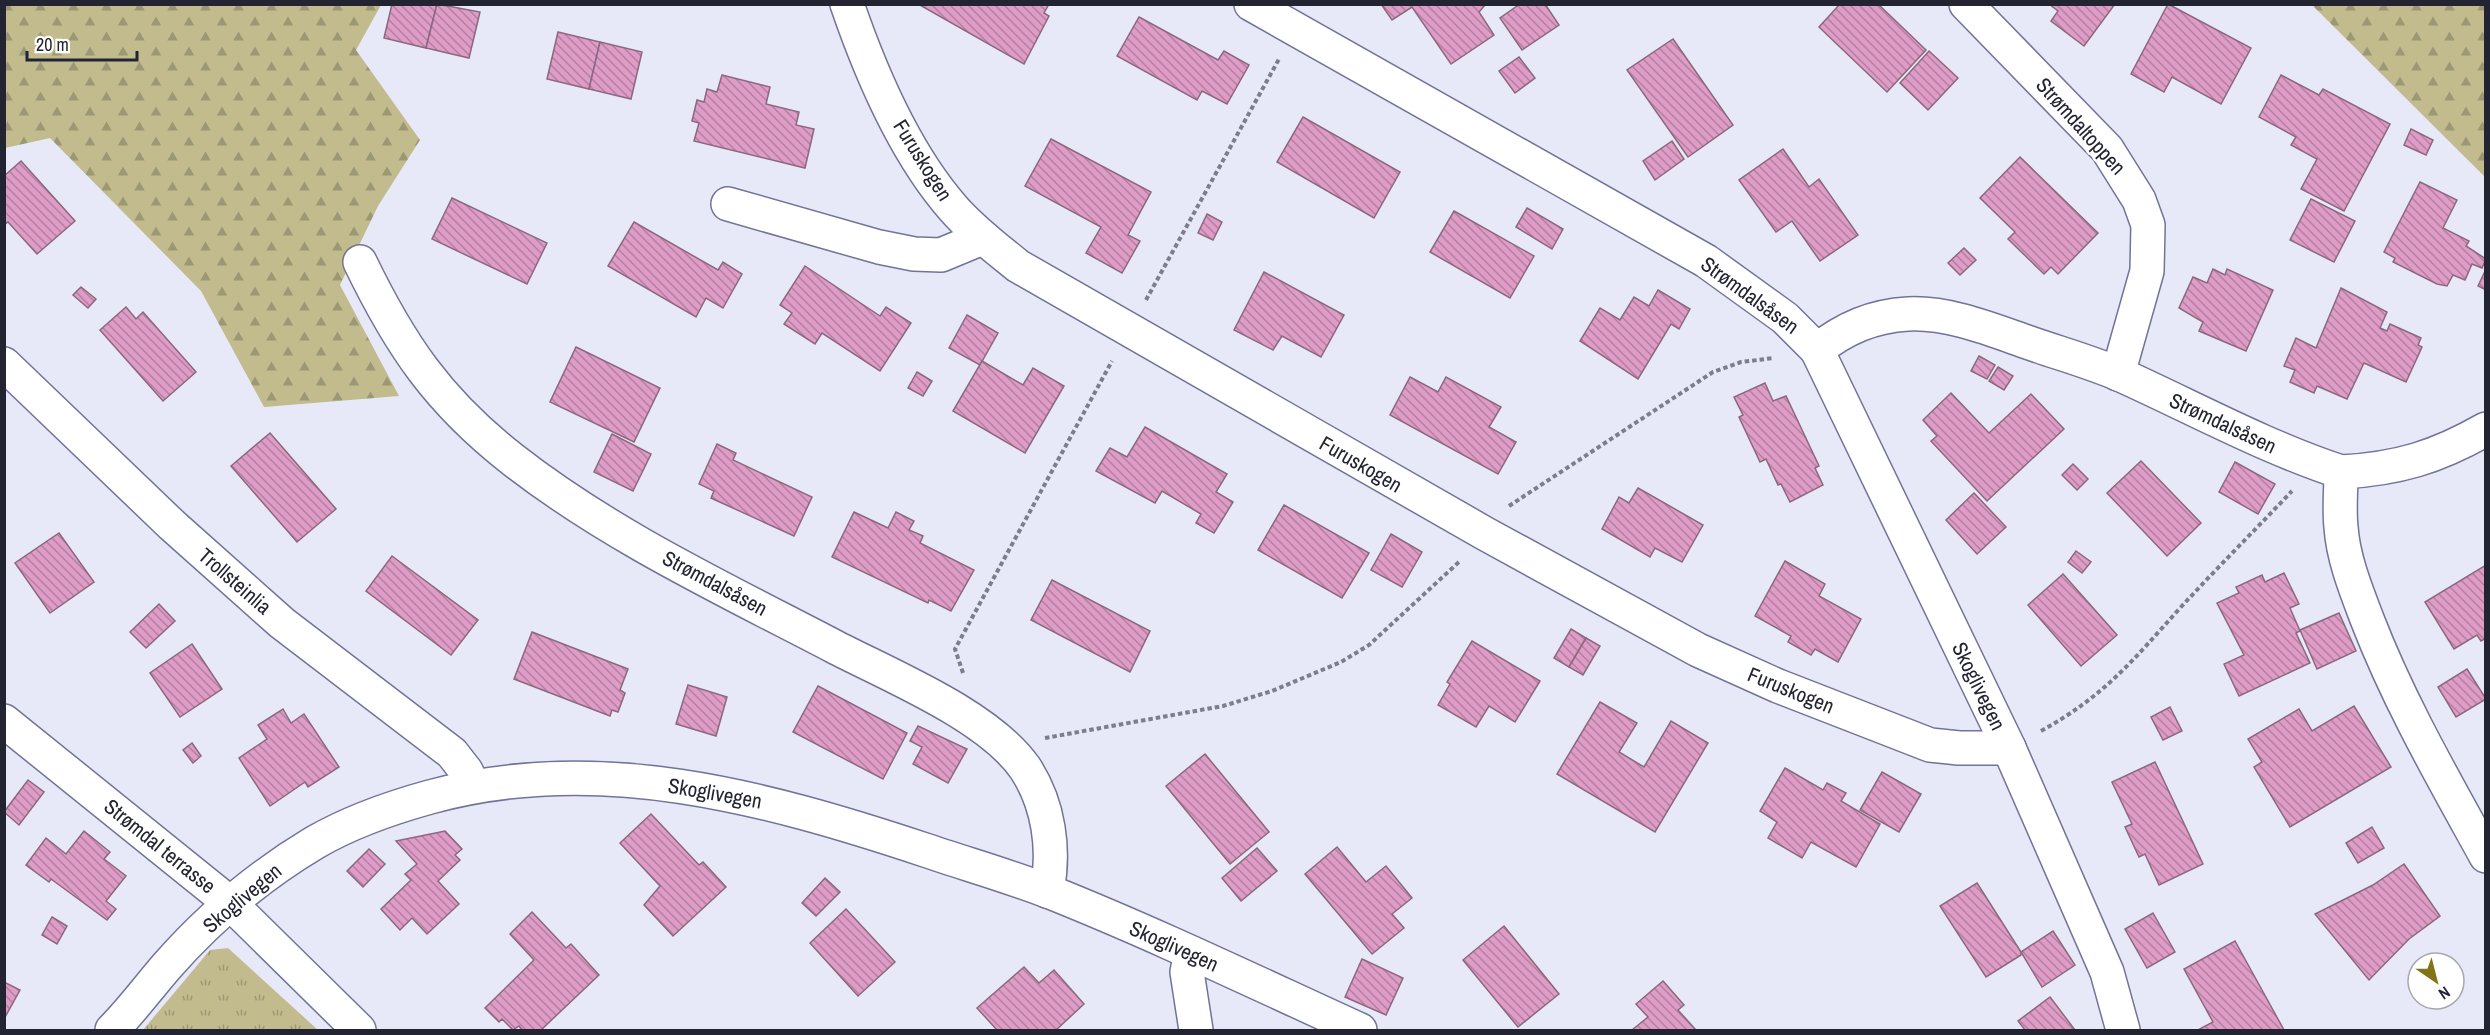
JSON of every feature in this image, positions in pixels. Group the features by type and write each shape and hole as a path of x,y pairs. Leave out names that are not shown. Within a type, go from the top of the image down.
{"street":[{"name":"Furuskogen","path":"847,4 876,78 932,182 982,238 1018,266 1484,533 1698,650 1778,686 1930,745 1959,748 2009,748"},
{"name":"Strømdaltoppen","path":"1966,4 2107,149 2139,200 2148,225 2147,271 2118,374"},
{"name":"Strømdalsåsen","path":"1251,5 1706,261 1755,294 1814,346 1858,324 1883,317 1911,314 1942,317 1985,328 2118,374 2329,468 2383,470 2422,459 2462,443 2486,429"},
{"path":"728,204 879,247 914,254 941,255 982,238"},
{"name":"Strømdalsåsen","path":"360,261 385,314 414,360 443,397 512,459 551,488 654,550 941,702 976,723 1014,755 1029,774 1044,810 1050,839 1051,868 1047,891"},
{"name":"Skoglivegen","path":"1814,346 2009,748 2107,972 2123,1030"},
{"name":"Trollsteinlia","path":"4,364 172,525 282,623 452,753 466,771 473,785"},
{"path":"2329,468 2347,560 2384,663 2410,717 2486,856"},
{"name":"Strømdal terrasse","path":"4,721 231,904 359,1030"},
{"name":"Skoglivegen","path":"112,1030 169,964 231,904 268,873 315,842 356,821 408,803 473,785 558,776 629,779 696,788 765,801 830,819 1047,891 1360,1030"},
{"path":"1191,953 1187,972 1196,1030"}],"path":[{"path":"1014,755 1038,740 1059,734 1127,725 1223,706 1272,691 1341,662 1369,645 1391,627 1444,577 1511,503 1583,460 1713,372 1740,362 1775,358 1814,346"},
{"path":"2009,748 2069,715 2100,694 2138,657 2180,608 2329,468"}],"green space":[{"path":"4,5 381,5 356,50 420,140 378,206 340,285 399,396 264,407 201,291 50,138 5,148"},
{"path":"2312,5 2485,5 2485,177"},
{"path":"228,948 318,1030 143,1030 210,950"}],"building":[{"path":"392,4 437,4 426,48 384,38"},
{"path":"437,4 480,12 469,58 426,48"},
{"path":"918,4 1049,4 1044,13 1049,16 1024,64"},
{"path":"1381,4 1486,4 1479,12 1494,35 1451,64 1412,7 1392,20"},
{"path":"1520,4 1545,4 1559,25 1522,50 1500,18"},
{"path":"1840,4 1878,4 1926,50 1887,92 1819,27"},
{"path":"2049,4 2115,4 2084,46 2051,21 2058,11"},
{"path":"2168,4 2251,48 2221,104 2172,77 2164,92 2131,74"},
{"path":"1139,17 1218,60 1224,51 1249,65 1227,104 1202,91 1197,100 1117,56"},
{"path":"558,32 600,42 589,89 547,79"},
{"path":"1673,39 1733,125 1688,157 1627,70"},
{"path":"600,42 642,52 631,99 589,89"},
{"path":"1929,51 1958,78 1928,110 1900,83"},
{"path":"1519,57 1535,78 1515,93 1499,71"},
{"path":"722,75 770,87 766,104 799,112 796,125 814,129 805,168 694,141 699,123 692,121 697,100 704,102 707,89 717,92"},
{"path":"2281,75 2319,95 2323,89 2390,124 2344,211 2301,189 2317,159 2291,145 2296,137 2259,117"},
{"path":"1303,117 1400,172 1374,218 1277,162"},
{"path":"2411,129 2433,140 2426,155 2404,145"},
{"path":"1051,139 1151,192 1128,235 1140,241 1122,273 1086,253 1101,227 1025,186"},
{"path":"1672,141 1684,159 1655,180 1643,161"},
{"path":"1783,149 1809,187 1819,179 1858,235 1820,261 1792,221 1776,232 1739,180"},
{"path":"2020,157 2098,233 2058,274 2051,267 2044,274 2008,239 2015,232 1980,198"},
{"path":"21,161 75,221 37,254 8,222 4,225 4,176"},
{"path":"2420,182 2457,200 2443,228 2469,241 2466,246 2486,259 2482,268 2472,264 2465,280 2453,275 2447,286 2437,284 2393,262 2395,258 2384,252"},
{"path":"452,198 547,243 527,284 432,239"},
{"path":"2311,199 2355,221 2334,262 2290,240"},
{"path":"1527,208 1563,229 1552,249 1516,227"},
{"path":"1454,211 1534,256 1510,298 1430,252"},
{"path":"1207,214 1222,222 1213,240 1198,233"},
{"path":"634,222 718,270 723,262 742,274 723,308 706,298 696,317 608,266"},
{"path":"1964,248 1976,260 1960,275 1948,263"},
{"path":"805,266 880,316 886,307 911,323 880,371 822,333 815,344 784,324 792,313 780,305"},
{"path":"2213,269 2225,275 2227,269 2273,290 2246,351 2199,331 2203,322 2179,308 2193,277 2207,283"},
{"path":"2486,269 2486,290 2478,286"},
{"path":"1264,272 1344,315 1321,357 1282,336 1273,350 1234,330"},
{"path":"81,287 96,299 88,308 73,295"},
{"path":"2341,288 2387,312 2380,328 2387,331 2390,324 2421,338 2418,345 2422,347 2406,382 2364,363 2347,399 2317,386 2314,393 2290,382 2295,370 2284,366 2296,338 2316,348"},
{"path":"1658,290 1690,309 1679,329 1671,324 1638,379 1580,341 1600,308 1620,320 1634,297 1649,306"},
{"path":"126,307 136,319 143,312 196,372 163,401 100,330"},
{"path":"967,315 998,333 980,365 949,348"},
{"path":"576,347 660,388 634,442 550,402"},
{"path":"1979,356 1995,365 1987,379 1971,371"},
{"path":"982,361 1023,385 1033,368 1064,386 1025,453 953,411"},
{"path":"1998,367 2013,376 2004,390 1989,381"},
{"path":"917,372 932,381 923,396 908,388"},
{"path":"1410,377 1438,392 1446,377 1501,407 1489,427 1516,442 1498,474 1390,415"},
{"path":"1765,383 1773,401 1786,396 1819,466 1815,468 1823,485 1790,502 1781,484 1778,485 1766,459 1760,462 1739,417 1743,415 1734,397"},
{"path":"1951,393 1989,433 2031,394 2064,429 1987,501 1931,441 1937,436 1923,420"},
{"path":"1145,427 1227,474 1216,492 1233,502 1214,533 1196,523 1201,514 1162,491 1155,503 1096,471 1110,448 1127,457"},
{"path":"270,433 336,509 297,542 231,466"},
{"path":"612,434 651,454 633,491 594,472"},
{"path":"717,444 736,453 733,460 812,497 794,536 711,498 714,491 699,484"},
{"path":"2141,461 2201,523 2167,556 2107,493"},
{"path":"2235,462 2275,484 2258,514 2219,492"},
{"path":"2073,464 2088,479 2077,490 2062,475"},
{"path":"1638,488 1703,525 1682,562 1655,548 1650,557 1602,529 1619,497 1629,503"},
{"path":"1974,493 2006,527 1977,554 1946,520"},
{"path":"1284,505 1369,553 1342,598 1258,550"},
{"path":"854,512 888,528 896,512 914,521 909,530 923,536 920,543 974,570 951,611 929,600 928,603 832,557"},
{"path":"59,533 94,582 50,613 15,563"},
{"path":"1391,534 1422,552 1402,587 1371,570"},
{"path":"2076,551 2091,562 2082,573 2068,562"},
{"path":"392,556 478,620 451,655 366,591"},
{"path":"1785,561 1825,584 1819,596 1861,619 1838,662 1815,649 1811,655 1788,642 1791,636 1755,616"},
{"path":"2486,565 2486,638 2481,641 2477,635 2454,649 2425,602"},
{"path":"2284,573 2299,604 2290,608 2300,631 2296,633 2310,663 2239,696 2224,664 2244,655 2217,603 2239,593 2236,587 2262,575 2265,582"},
{"path":"2063,574 2117,635 2081,666 2028,605"},
{"path":"1052,580 1150,631 1130,672 1031,620"},
{"path":"159,604 175,621 146,648 130,632"},
{"path":"2339,613 2356,651 2317,669 2300,630"},
{"path":"1571,629 1586,638 1569,667 1554,658"},
{"path":"532,632 628,669 620,690 625,693 618,712 612,710 610,716 514,679"},
{"path":"1586,638 1600,646 1583,675 1569,667"},
{"path":"1472,641 1540,681 1515,722 1489,706 1476,727 1438,705 1450,684 1447,682"},
{"path":"192,644 222,689 180,717 150,673"},
{"path":"2467,669 2486,699 2456,717 2438,687"},
{"path":"688,685 727,697 716,736 676,724"},
{"path":"818,686 907,733 883,779 793,732"},
{"path":"1600,702 1637,723 1619,752 1644,767 1671,721 1708,743 1655,832 1557,774"},
{"path":"2354,706 2391,767 2290,827 2254,767 2262,762 2248,739 2299,709 2312,731"},
{"path":"2170,707 2182,731 2163,740 2151,717"},
{"path":"283,709 291,723 304,714 339,767 308,787 305,782 270,806 239,758 267,739 258,725"},
{"path":"918,726 967,749 948,783 913,764 922,747 910,741"},
{"path":"192,743 201,756 193,763 183,750"},
{"path":"1205,754 1269,832 1230,864 1166,786"},
{"path":"2155,762 2203,864 2159,885 2145,854 2139,857 2125,827 2132,824 2112,782"},
{"path":"1785,768 1823,790 1827,783 1846,793 1841,801 1880,824 1856,867 1811,842 1802,858 1768,838 1777,822 1760,811"},
{"path":"1882,772 1921,794 1899,832 1860,810"},
{"path":"28,780 44,792 19,825 4,812"},
{"path":"651,814 699,865 703,862 726,887 673,936 644,905 660,886 620,843"},
{"path":"2372,827 2384,848 2358,863 2346,843"},
{"path":"84,831 110,852 104,859 126,876 106,901 116,909 107,920 51,879 49,882 26,865 46,838 66,854"},
{"path":"445,831 462,849 455,855 460,860 438,881 459,904 427,934 412,918 400,930 381,909 411,880 405,874 417,864 396,841"},
{"path":"1337,847 1366,882 1386,866 1412,898 1392,914 1404,928 1372,954 1305,874"},
{"path":"1257,848 1277,871 1241,901 1222,878"},
{"path":"369,849 385,864 363,887 347,871"},
{"path":"2404,864 2440,916 2409,939 2369,980 2315,914 2373,885"},
{"path":"825,878 840,892 816,916 802,903"},
{"path":"1977,883 2021,952 2021,955 1986,977 1940,906"},
{"path":"846,909 895,962 858,996 810,943"},
{"path":"532,912 566,948 571,944 599,975 541,1030 522,1030 519,1026 513,1030 502,1019 499,1022 485,1008 534,960 510,934"},
{"path":"2153,913 2175,952 2147,968 2125,929"},
{"path":"52,917 67,926 57,944 42,935"},
{"path":"1504,926 1559,994 1518,1027 1463,960"},
{"path":"2053,931 2075,965 2042,987 2021,952"},
{"path":"2235,941 2284,1030 2198,1030 2213,1022 2184,969"},
{"path":"1362,959 1403,978 1386,1015 1345,997"},
{"path":"1024,967 1039,983 1054,970 1084,1004 1056,1030 997,1030 977,1008"},
{"path":"1663,981 1684,1005 1678,1010 1696,1030 1632,1030 1648,1017 1636,1004"},
{"path":"4,982 20,990 4,1019"},
{"path":"2050,997 2075,1030 2025,1030 2018,1021"}]}
